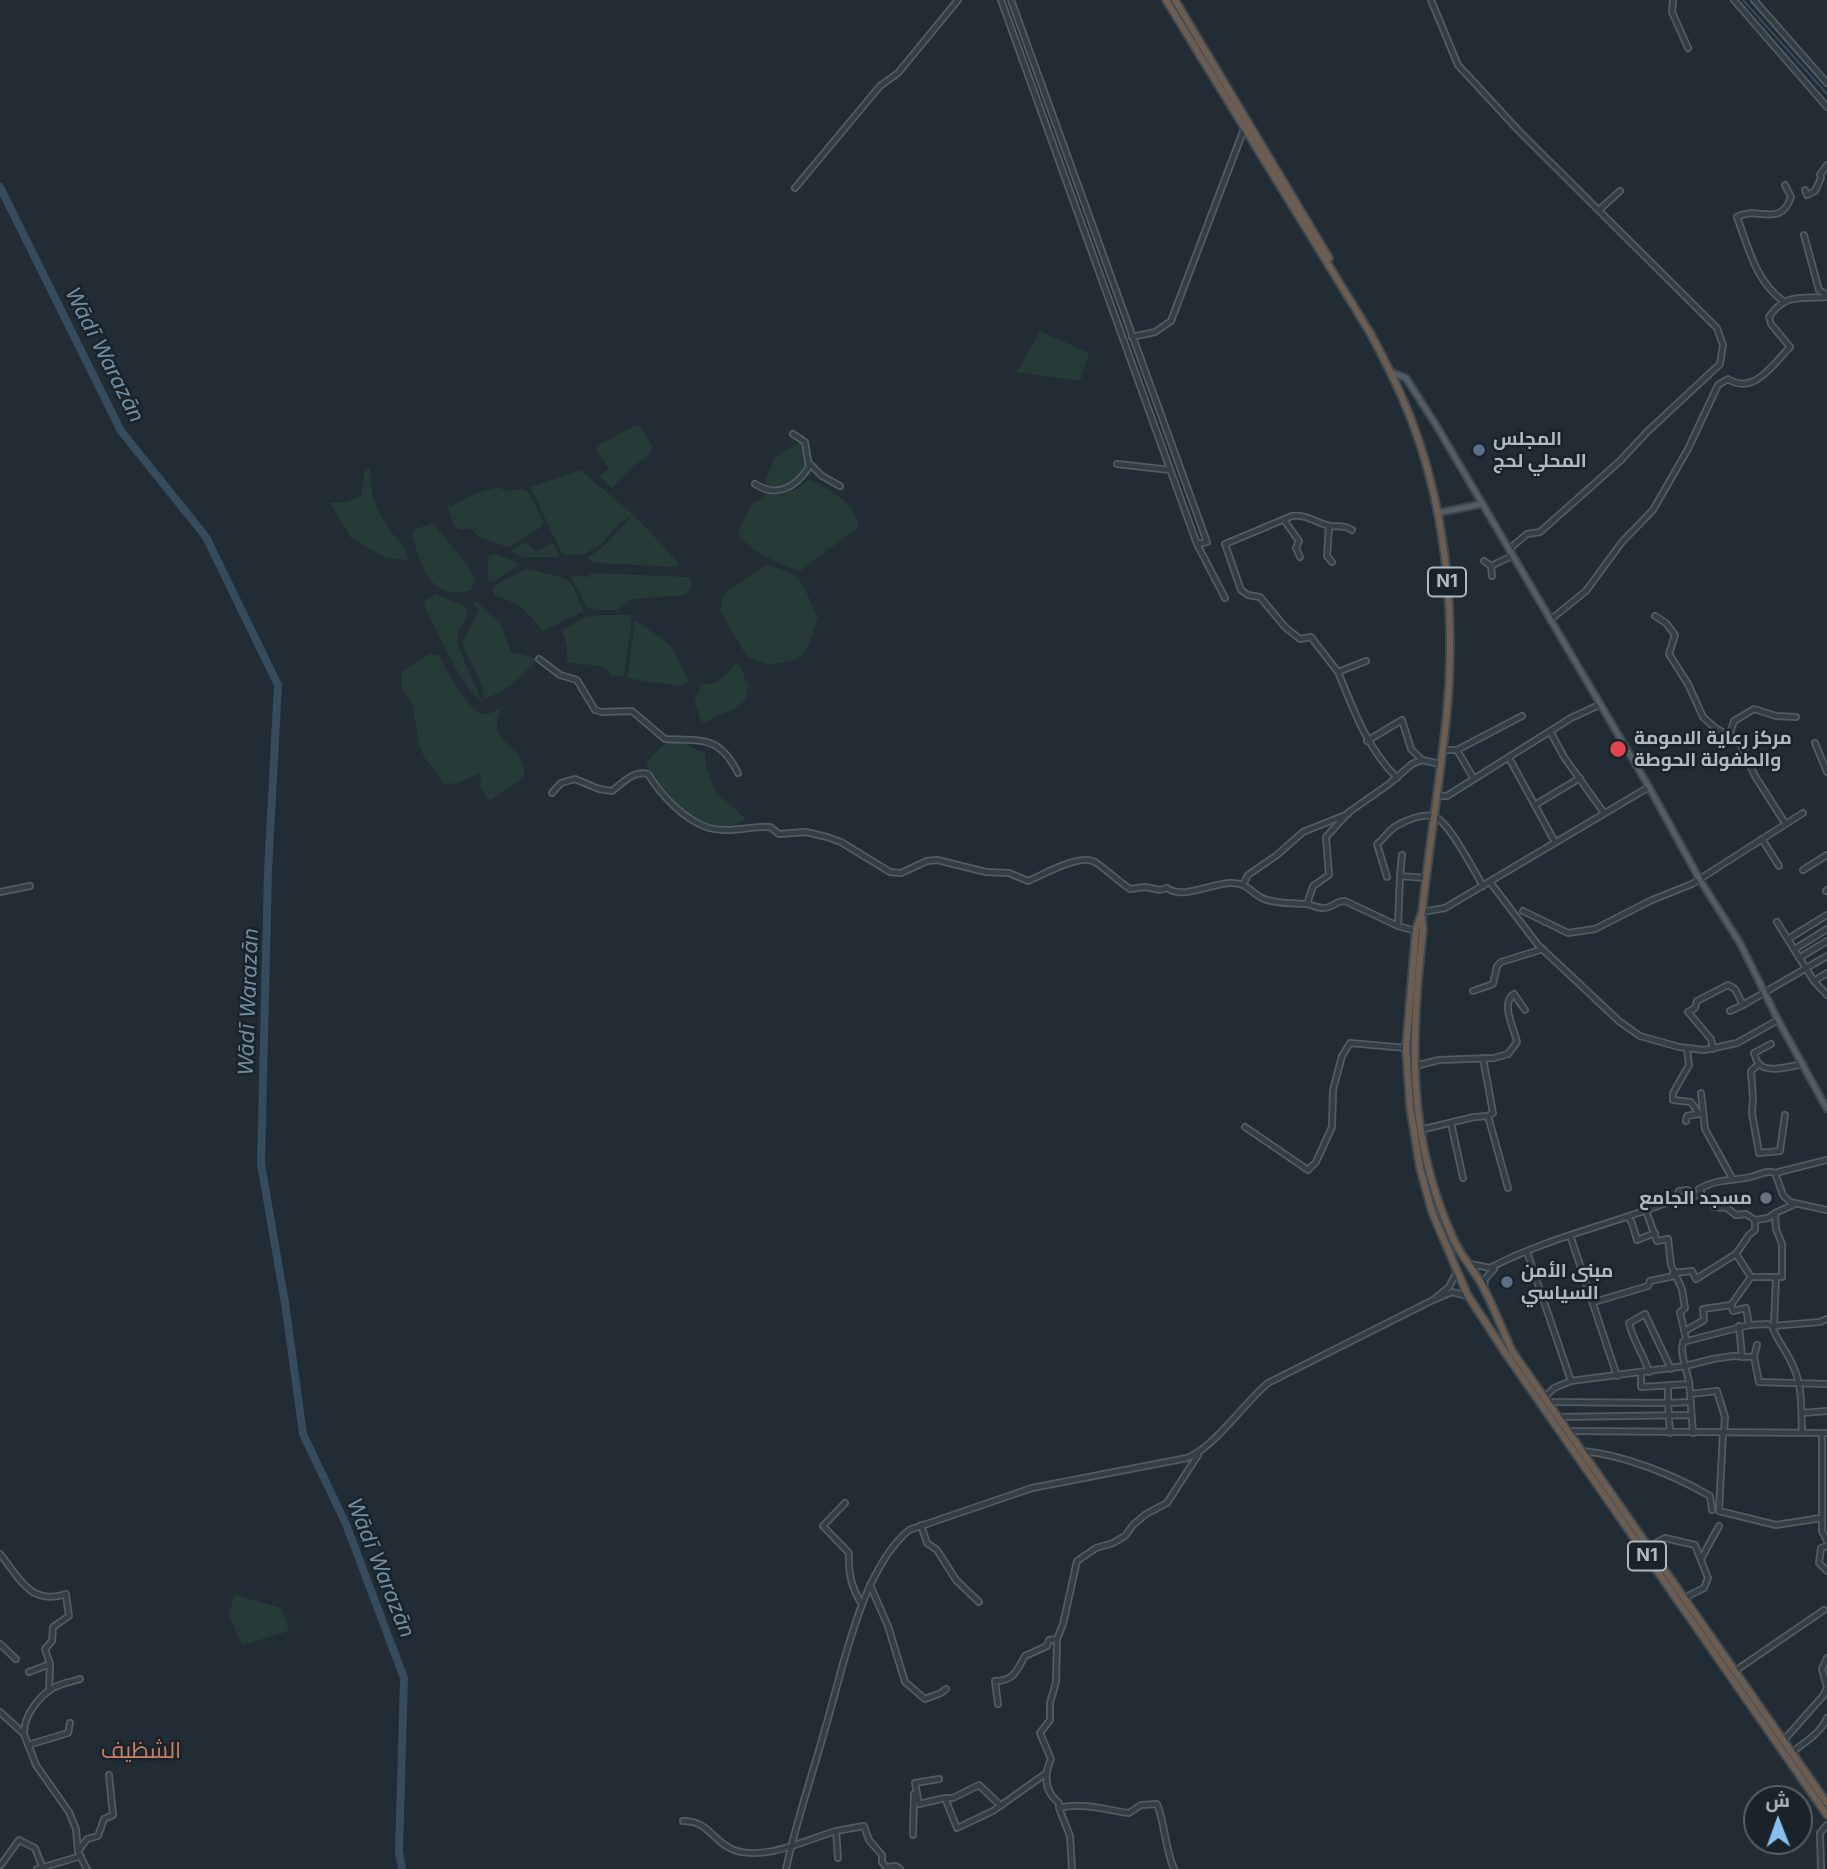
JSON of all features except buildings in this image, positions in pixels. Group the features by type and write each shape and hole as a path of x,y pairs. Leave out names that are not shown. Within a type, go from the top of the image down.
{"highway":[{"name":"N1","path":"1166,0 1335,272"},
{"name":"N1","path":"1175,0 1322,244 1391,372 1422,451 1437,513 1448,594 1448,690 1422,912 1423,930 1415,1006 1414,1066 1420,1130 1433,1188 1453,1239 1484,1289 1512,1351 1827,1803"},
{"name":"N1","path":"1422,912 1416,931 1406,1048 1410,1114 1432,1212 1457,1271 1469,1297 1538,1401 1827,1815"},
{"path":"1457,1271 1457,1265 1461,1261 1470,1264"},
{"path":"1469,1297 1479,1299 1484,1289"}],"main road":[{"path":"1391,372 1406,379 1482,504 1649,787 1699,880 1740,943 1827,1109"},
{"path":"1437,513 1482,504"}],"street":[{"path":"795,187 880,86 898,73 958,0"},
{"path":"1001,0 1196,544 1225,598"},
{"path":"1011,0 1207,542 1196,544"},
{"path":"1431,0 1458,65 1519,131 1717,328 1723,345 1720,364 1620,461 1539,532 1527,534 1508,550"},
{"path":"1673,0 1672,12 1688,48"},
{"path":"1734,0 1827,107"},
{"path":"1754,0 1827,83"},
{"path":"1132,337 1155,332 1171,321 1244,129"},
{"path":"1805,190 1807,195 1815,191 1820,175 1827,165"},
{"path":"1783,301 1769,290 1759,275 1737,217 1744,213 1772,215 1788,207 1791,197 1785,185"},
{"path":"1598,210 1620,191"},
{"path":"1804,235 1819,290 1827,296"},
{"path":"1549,620 1586,591 1622,541 1653,510 1688,449 1718,385 1728,379 1739,384 1754,382 1790,347 1770,324 1769,317 1777,304 1790,298 1827,296"},
{"path":"755,484 764,491 775,492 786,489 805,473 809,463 805,442 793,435"},
{"path":"809,463 822,476 840,486"},
{"path":"1117,464 1170,470"},
{"path":"1352,530 1346,526 1316,523 1303,515 1225,544 1241,590 1248,595 1260,597 1285,627 1300,639 1311,637 1338,672 1367,741 1379,761 1397,778"},
{"path":"1284,520 1299,541 1296,548 1300,557"},
{"path":"1329,526 1327,556 1332,562"},
{"path":"1491,566 1512,556"},
{"path":"1484,561 1491,566 1492,576"},
{"path":"1656,616 1666,623 1675,635 1669,654 1688,684 1703,717 1740,744 1755,776 1785,823"},
{"path":"539,659 560,675 577,680 595,710 632,711 665,739 696,739 715,744 738,773"},
{"path":"1338,672 1366,661"},
{"path":"1436,796 1447,796 1571,719 1599,705"},
{"path":"1729,736 1734,721 1754,709 1776,716 1796,717"},
{"path":"1442,750 1457,750 1522,716"},
{"path":"1367,741 1402,720 1411,749 1422,760 1440,764"},
{"path":"1551,733 1564,757 1604,813"},
{"path":"1815,743 1827,772"},
{"path":"1457,750 1474,779"},
{"path":"1509,758 1555,842"},
{"path":"1307,904 1313,887 1329,875 1326,838 1348,814 1412,764 1422,760"},
{"path":"552,793 561,783 575,779 612,791 630,777 642,772 648,774 658,791 688,817 710,828 770,827 779,834 806,832 827,837 841,842 890,872 901,873 927,861 937,860 986,872 1009,873 1028,881 1072,863 1092,860 1130,889 1167,888 1174,893 1214,884 1233,883 1250,887 1262,898 1270,901 1324,908 1345,901 1398,926 1416,931"},
{"path":"1535,805 1580,778"},
{"path":"1422,912 1446,908 1649,787"},
{"path":"1523,911 1568,933 1595,929 1699,880 1803,813"},
{"path":"1243,885 1248,875 1278,855 1303,832 1348,814"},
{"path":"1387,877 1377,844 1384,840 1393,827 1418,817 1433,816 1445,824 1483,886"},
{"path":"1762,839 1779,866"},
{"path":"1398,926 1402,855"},
{"path":"1803,870 1827,857"},
{"path":"1400,876 1426,878"},
{"path":"1490,881 1543,949 1620,1022 1640,1036 1688,1049 1713,1049 1737,1043 1778,1020"},
{"path":"0,892 30,886"},
{"path":"1788,939 1827,915"},
{"path":"1777,922 1814,981 1826,991"},
{"path":"1795,950 1827,929"},
{"path":"1799,958 1827,941"},
{"path":"1473,990 1493,984 1497,966 1501,962 1543,949"},
{"path":"1730,1011 1827,956"},
{"path":"1814,981 1827,973"},
{"path":"1713,1049 1711,1039 1688,1012 1695,1008 1698,1001 1728,985 1735,989 1743,1005"},
{"path":"1414,1066 1439,1060 1508,1054 1517,1042 1508,1013 1509,997 1514,994 1525,1010"},
{"path":"1245,1127 1308,1170 1316,1162 1332,1127 1333,1090 1342,1056 1350,1043 1406,1048"},
{"path":"1759,1064 1754,1053 1771,1044"},
{"path":"1688,1049 1689,1065 1672,1093 1673,1100 1691,1102 1701,1113"},
{"path":"1420,1130 1493,1113 1483,1058"},
{"path":"1759,1064 1774,1068 1804,1064"},
{"path":"1759,1064 1751,1071 1754,1098 1752,1113 1759,1153 1780,1151 1785,1115"},
{"path":"1701,1093 1701,1113 1708,1135 1732,1178"},
{"path":"1686,1121 1687,1116 1701,1113"},
{"path":"1488,1116 1508,1188"},
{"path":"1451,1124 1463,1178"},
{"path":"1470,1264 1490,1268 1570,1235 1676,1199 1679,1191 1688,1190 1695,1196 1701,1192 1699,1189 1711,1183 1751,1177 1769,1171 1775,1173 1827,1160"},
{"path":"1775,1173 1783,1195 1794,1205"},
{"path":"1714,1207 1727,1208 1736,1215 1746,1214 1755,1220 1768,1219 1794,1205 1806,1204 1827,1210"},
{"path":"1646,1211 1657,1241 1668,1240 1674,1275 1682,1289 1685,1308 1680,1312 1686,1339 1682,1342"},
{"path":"1751,1277 1782,1277 1782,1244 1776,1229 1775,1213"},
{"path":"1628,1217 1637,1240 1655,1233"},
{"path":"1594,1302 1640,1290 1648,1286 1650,1281 1674,1275 1692,1271 1696,1279 1736,1254 1755,1230 1755,1220"},
{"path":"1570,1235 1617,1376"},
{"path":"1527,1252 1571,1381"},
{"path":"1736,1254 1751,1277"},
{"path":"1484,1289 1487,1276 1505,1260"},
{"path":"1433,1300 1449,1287 1457,1271"},
{"path":"1685,1331 1704,1320 1703,1309 1731,1305 1751,1277"},
{"path":"1776,1277 1773,1326 1776,1338 1793,1365 1799,1384 1802,1433"},
{"path":"1072,1869 1070,1836 1059,1803 1049,1792 1046,1774 1051,1759 1040,1733 1050,1720 1050,1703 1055,1690 1057,1639 1077,1561 1096,1548 1125,1536 1146,1514 1167,1503 1200,1453 1268,1383 1433,1300 1452,1292 1469,1297"},
{"path":"1731,1305 1733,1311 1746,1308 1749,1325"},
{"path":"1649,1372 1646,1361 1633,1341 1629,1323 1645,1314 1671,1369"},
{"path":"1682,1342 1739,1326 1773,1326 1827,1319"},
{"path":"1739,1326 1742,1357"},
{"path":"1682,1342 1693,1433"},
{"path":"1757,1345 1754,1357 1759,1382 1827,1384"},
{"path":"1547,1399 1554,1388 1571,1381 1671,1369 1713,1359 1754,1357"},
{"path":"1640,1373 1641,1387 1689,1384"},
{"path":"1668,1385 1670,1433"},
{"path":"1690,1394 1717,1391 1725,1417 1719,1511 1776,1525 1821,1518"},
{"path":"1547,1399 1690,1402"},
{"path":"1802,1413 1827,1411"},
{"path":"1558,1417 1691,1415"},
{"path":"1569,1431 1824,1433 1821,1518 1822,1533 1827,1543 1821,1548 1819,1563 1827,1571"},
{"path":"1583,1451 1613,1457 1672,1476 1710,1496 1712,1510"},
{"path":"786,1869 790,1847 862,1603 885,1555 897,1540 909,1530 921,1525 967,1512 1032,1488 1187,1458 1200,1453"},
{"path":"845,1503 823,1526 849,1553 848,1573 854,1591 862,1603"},
{"path":"921,1525 927,1543 937,1550 956,1580 979,1602"},
{"path":"1701,1559 1719,1526"},
{"path":"1648,1547 1665,1538 1695,1545 1708,1578 1704,1588 1684,1598"},
{"path":"1,1556 17,1577 36,1595 52,1599 66,1594 68,1616 53,1627 52,1641 45,1649 50,1664 49,1691"},
{"path":"870,1584 888,1626 905,1682 925,1699 946,1689"},
{"path":"1735,1671 1824,1611"},
{"path":"998,1704 995,1681 1010,1679 1018,1672 1025,1656 1047,1646 1049,1640 1057,1639"},
{"path":"0,1644 16,1660"},
{"path":"1783,1741 1825,1698 1827,1688 1822,1670 1827,1658"},
{"path":"29,1672 50,1664"},
{"path":"80,1679 56,1686 49,1691 24,1722 24,1734 36,1765 69,1812 76,1829 79,1854 87,1869"},
{"path":"0,1712 24,1734"},
{"path":"1791,1752 1810,1738 1827,1718"},
{"path":"28,1745 68,1733 70,1723"},
{"path":"945,1798 957,1828 984,1816 1046,1774"},
{"path":"1,1865 19,1840 35,1848 40,1868 79,1854 87,1839 98,1836 104,1819 113,1815 109,1775"},
{"path":"913,1835 915,1783 939,1779"},
{"path":"914,1786 919,1804 953,1798 979,1785 1000,1805"},
{"path":"1059,1808 1090,1806 1129,1813 1141,1805 1157,1804 1174,1869"},
{"path":"683,1821 696,1821 735,1850 773,1852 781,1847 790,1847 836,1831 864,1826 869,1840 882,1855 882,1862 886,1867 896,1866 900,1869"},
{"path":"1821,1869 1820,1833 1827,1825"},
{"path":"836,1831 838,1858"}],"green space":[{"path":"1040,331 1089,353 1080,381 1017,372"},
{"path":"638,424 653,447 649,455 631,468 612,488 600,477 609,468 596,451 597,446"},
{"path":"799,442 802,443 807,458 803,471 790,482 767,486 765,482 774,460"},
{"path":"370,467 372,491 377,507 384,522 403,545 408,561 384,557 351,538 330,503 345,502 361,496 364,472"},
{"path":"580,470 634,515 677,561 678,567 595,563 587,558 604,546 632,516 618,524 601,545 583,555 562,554 530,487"},
{"path":"810,479 848,504 857,519 858,527 801,570 796,570 752,548 739,537 739,530 753,502 766,494 783,495"},
{"path":"498,487 507,491 523,489 530,494 543,521 541,527 508,547 478,537 472,529 459,530 454,525 448,508 476,493"},
{"path":"433,523 469,567 475,578 471,590 446,591 430,579 424,569 412,535 416,529"},
{"path":"525,542 536,552 553,543 559,557 522,557 511,551"},
{"path":"495,554 520,563 494,581 488,582 488,556"},
{"path":"765,565 788,571 800,581 818,618 806,652 795,660 768,665 747,657 720,611 723,595"},
{"path":"525,569 568,581 584,611 543,631 522,609 495,596 492,589 495,585"},
{"path":"592,573 689,577 692,585 686,595 632,599 617,610 593,610 586,606 570,575 587,577"},
{"path":"436,594 468,608 457,639 482,701 459,674 427,612 423,602"},
{"path":"474,600 500,622 511,652 536,658 512,684 484,699 481,683 462,644 478,609 473,604"},
{"path":"630,615 632,620 624,676 612,676 597,666 567,662 567,646 562,630 585,617"},
{"path":"635,620 670,644 689,681 682,687 627,678"},
{"path":"428,654 439,655 472,707 485,714 501,708 497,723 498,732 521,760 524,777 492,800 488,799 479,787 479,773 458,783 444,783 424,757 418,741 413,706 401,686 402,672"},
{"path":"736,664 741,666 748,683 747,695 733,710 701,723 694,699 700,690 699,685 716,682"},
{"path":"669,741 685,744 705,754 705,763 716,792 744,817 744,820 730,825 715,825 701,820 675,801 646,765"},
{"path":"234,1595 282,1608 289,1631 242,1645 229,1615"}],"waterway":[{"path":"1743,0 1827,94"},
{"name":"Wādī Warazān","path":"0,187 121,431 206,537 278,685 268,871 261,1164 285,1303 303,1434 346,1524 404,1678 399,1852 402,1869"}],"place":[{"name":"المجلس المحلي لحج","path":"1479,450"},
{"name":"مركز رعاية الامومة والطفولة الحوطة","path":"1618,749"},
{"name":"مسجد الجامع","path":"1766,1198"},
{"name":"مبنى الأمن السياسي","path":"1507,1282"}],"district":[{"name":"الشظيف","path":"141,1751"}]}
